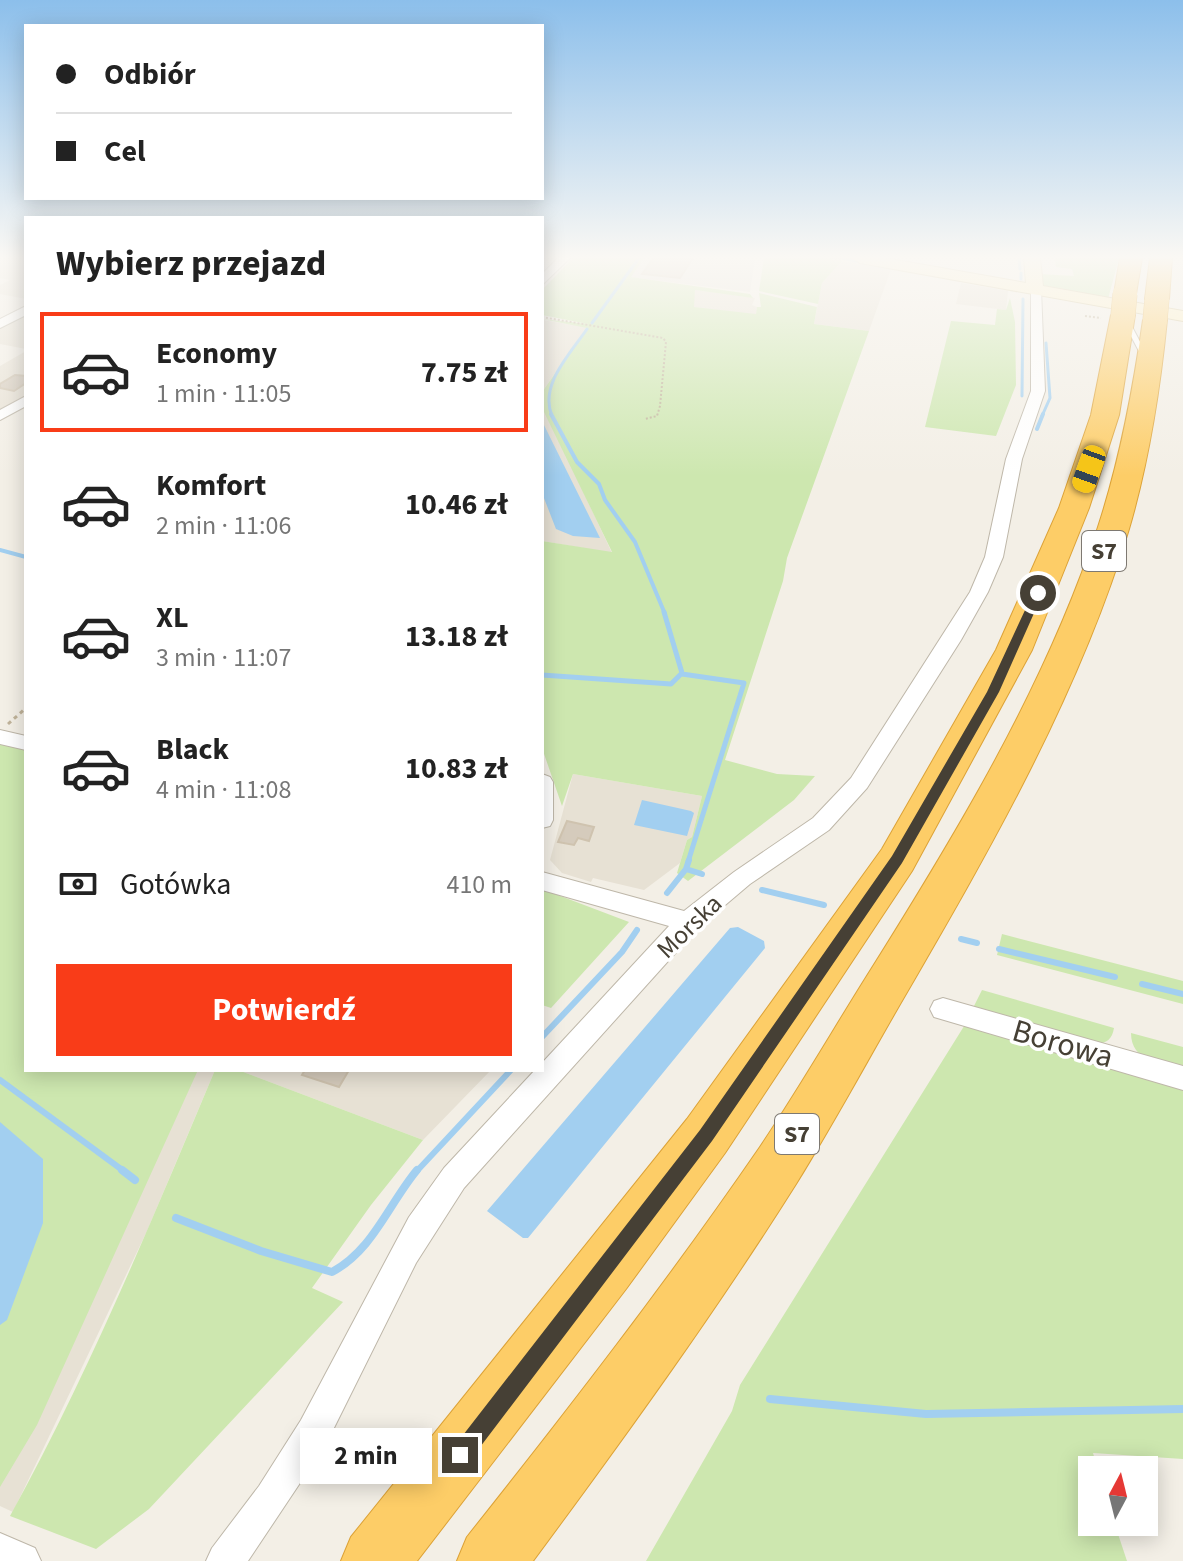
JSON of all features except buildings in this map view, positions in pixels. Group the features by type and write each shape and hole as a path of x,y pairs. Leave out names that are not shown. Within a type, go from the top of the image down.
{"highway":[{"name":"S7","path":"375,1561 597,1281 697,1148 897,860 965,743 1020,636 1089,469 1105,415 1116,359 1117,331"},
{"name":"S7","path":"491,1561 655,1343 777,1166 959,866 1033,720 1092,590 1126,479 1150,365 1154,331"}],"street":[{"name":"Morska","path":"225,1561 311,1437 395,1269 432,1206 688,922 716,898 821,824 848,795 914,699 979,592 994,557 1014,459 1038,391 1036,331"},
{"path":"0,416 24,401"},
{"path":"0,734 24,742"},
{"path":"544,882 688,922"},
{"name":"Borowa","path":"943,1009 1183,1078"},
{"path":"0,1551 22,1561"}],"lane":[{"path":"1131,331 1150,365"},
{"path":"1116,359 1142,331"}],"path":[{"path":"622,331 663,338 666,342 660,406 657,416 645,419"},
{"path":"0,734 24,710"}],"shaded area":[{"path":"0,331 24,331 24,349 0,344"},
{"path":"544,331 584,331 544,389"},
{"path":"24,352 24,397 0,412 0,366"},
{"path":"544,412 566,455 612,553 544,541"},
{"path":"573,774 702,796 692,837 687,840 680,863 644,890 593,878 591,882 562,873 550,860"},
{"path":"0,801 24,1072 214,1072 147,1231 13,1512 0,1506"},
{"path":"243,1072 489,1072 423,1140"}],"green space":[{"path":"585,331 869,331 787,558 783,581 725,760 777,774 815,776 794,800 688,881 677,873 687,840 692,837 702,796 573,774 562,806 544,754 544,541 612,552 544,412 544,389"},
{"path":"949,331 1015,331 1016,385 996,436 925,427"},
{"path":"0,742 24,748 24,1072 197,1072 37,1425 0,1487"},
{"path":"544,890 629,922 551,1008 544,1006"},
{"path":"1002,934 1183,981 1183,1004 997,955"},
{"path":"982,990 1114,1028 1112,1035 1096,1045 973,1008"},
{"path":"966,1023 1183,1085 1183,1459 1093,1453 1094,1456 1078,1456 1078,1536 1119,1536 1127,1561 646,1561 732,1411 740,1385"},
{"path":"1131,1033 1183,1047 1183,1071 1142,1056 1132,1042"},
{"path":"214,1072 243,1072 423,1140 371,1205 312,1288 343,1302 149,1509 96,1549 10,1516 93,1352"}],"water":[{"path":"544,425 600,538 573,536 556,529 544,498"},
{"path":"642,800 694,813 687,836 634,825"},
{"path":"738,927 764,941 765,948 528,1238 523,1238 487,1211 730,928"},
{"path":"0,1122 43,1159 43,1223 7,1320 0,1325"}],"waterway":[{"path":"552,416 549,404 553,381 586,331"},
{"path":"1022,396 1023,331"},
{"path":"1042,416 1050,398 1046,343"},
{"path":"1037,429 1043,414"},
{"path":"552,416 577,462 599,484 605,500 635,542 665,614"},
{"path":"0,550 24,556"},
{"path":"544,675 671,684 682,673 664,612"},
{"path":"682,674 744,683 688,862"},
{"path":"686,869 689,860"},
{"path":"667,893 686,869"},
{"path":"686,869 702,874"},
{"path":"762,890 824,905"},
{"path":"544,1035 622,952 637,930"},
{"path":"961,939 977,943"},
{"path":"999,949 1115,977"},
{"path":"1142,984 1183,994"},
{"path":"416,1172 509,1072"},
{"path":"0,1080 125,1172"},
{"path":"122,1170 135,1180"},
{"path":"176,1218 261,1251 332,1272 346,1263 369,1239 417,1170"},
{"path":"770,1399 926,1414 1183,1409"}],"route":[{"path":"460,1455 706,1136 897,860 993,692 1038,593"}]}
